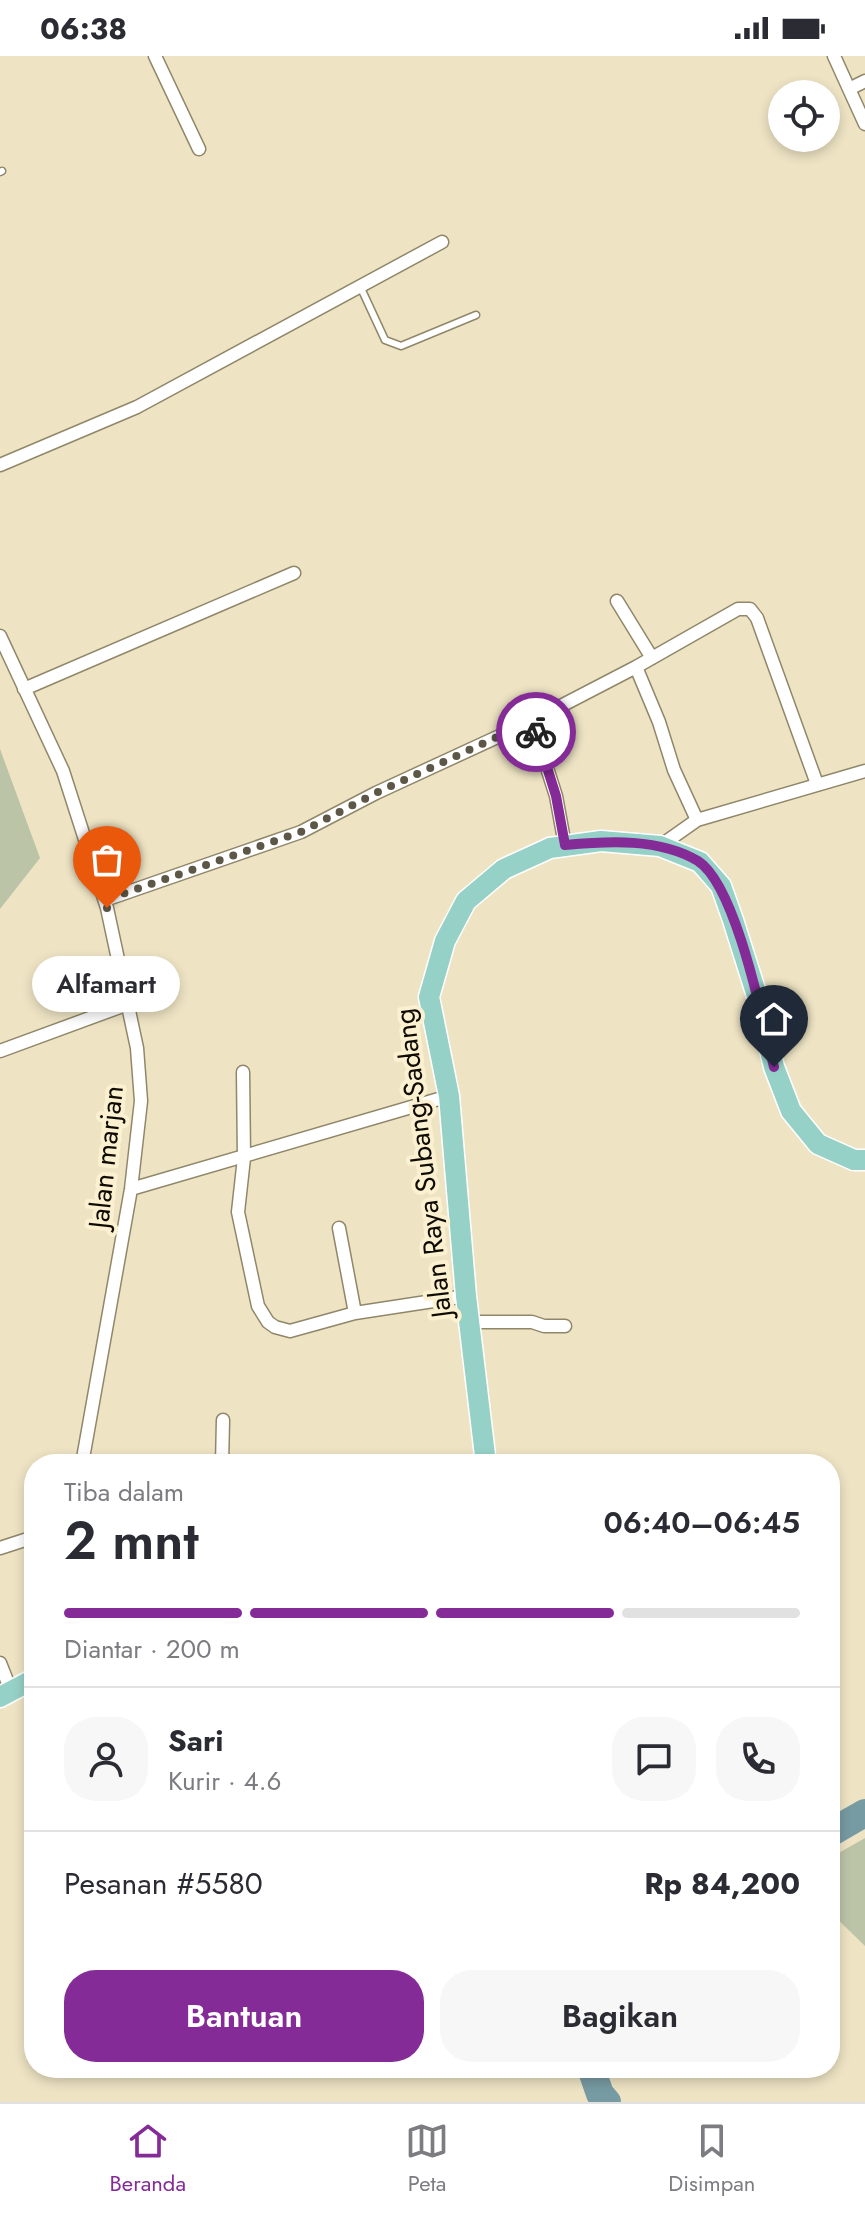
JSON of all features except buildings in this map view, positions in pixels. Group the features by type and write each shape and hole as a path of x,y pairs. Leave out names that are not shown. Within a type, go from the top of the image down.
{"main road":[{"name":"Jalan Raya Subang-Sadang","path":"485,1454 466,1296 449,1096 429,997 445,941 466,901 504,869 550,848 601,841 660,846 700,862 721,886 757,996 774,1067 791,1111 818,1144 854,1160 865,1160"},
{"path":"6,1694 24,1684"}],"street":[{"path":"155,56 199,149"},
{"path":"834,56 865,124"},
{"path":"849,89 865,81"},
{"path":"0,465 137,407 442,242"},
{"path":"24,689 294,573"},
{"path":"617,601 652,658"},
{"path":"105,900 301,832 376,793 532,721 738,609 750,609 757,618 817,784"},
{"name":"Jalan marjan","path":"0,636 63,771 105,900 137,1048 141,1101 131,1189 84,1454"},
{"path":"636,667 659,722 674,770 697,820"},
{"path":"532,721 556,796 565,845"},
{"path":"660,846 697,820 865,771"},
{"path":"0,1051 128,1004"},
{"path":"243,1072 244,1158 238,1212 258,1306 263,1315 275,1327 290,1331 355,1313 466,1296"},
{"path":"131,1189 449,1096"},
{"path":"339,1228 355,1313"},
{"path":"471,1322 532,1322 544,1326 565,1326"},
{"path":"222,1454 223,1420"},
{"path":"0,1548 24,1540"},
{"path":"0,1663 6,1694"}],"lane":[{"path":"360,286 385,340 393,344 401,346 476,315"}],"green space":[{"path":"0,749 40,858 0,909"},
{"path":"865,1838 865,1946 840,1922 840,1852"}],"waterway":[{"path":"840,1827 865,1813"},
{"path":"594,2078 600,2094 607,2102"}],"way so far":[{"path":"107,908 105,900 301,832 376,793 532,721 536,732"}],"place":[{"name":"Alfamart","path":"107,908"}],"route":[{"path":"536,732 556,796 565,845 601,841 660,846 700,862 721,886 757,996 774,1067"}]}
